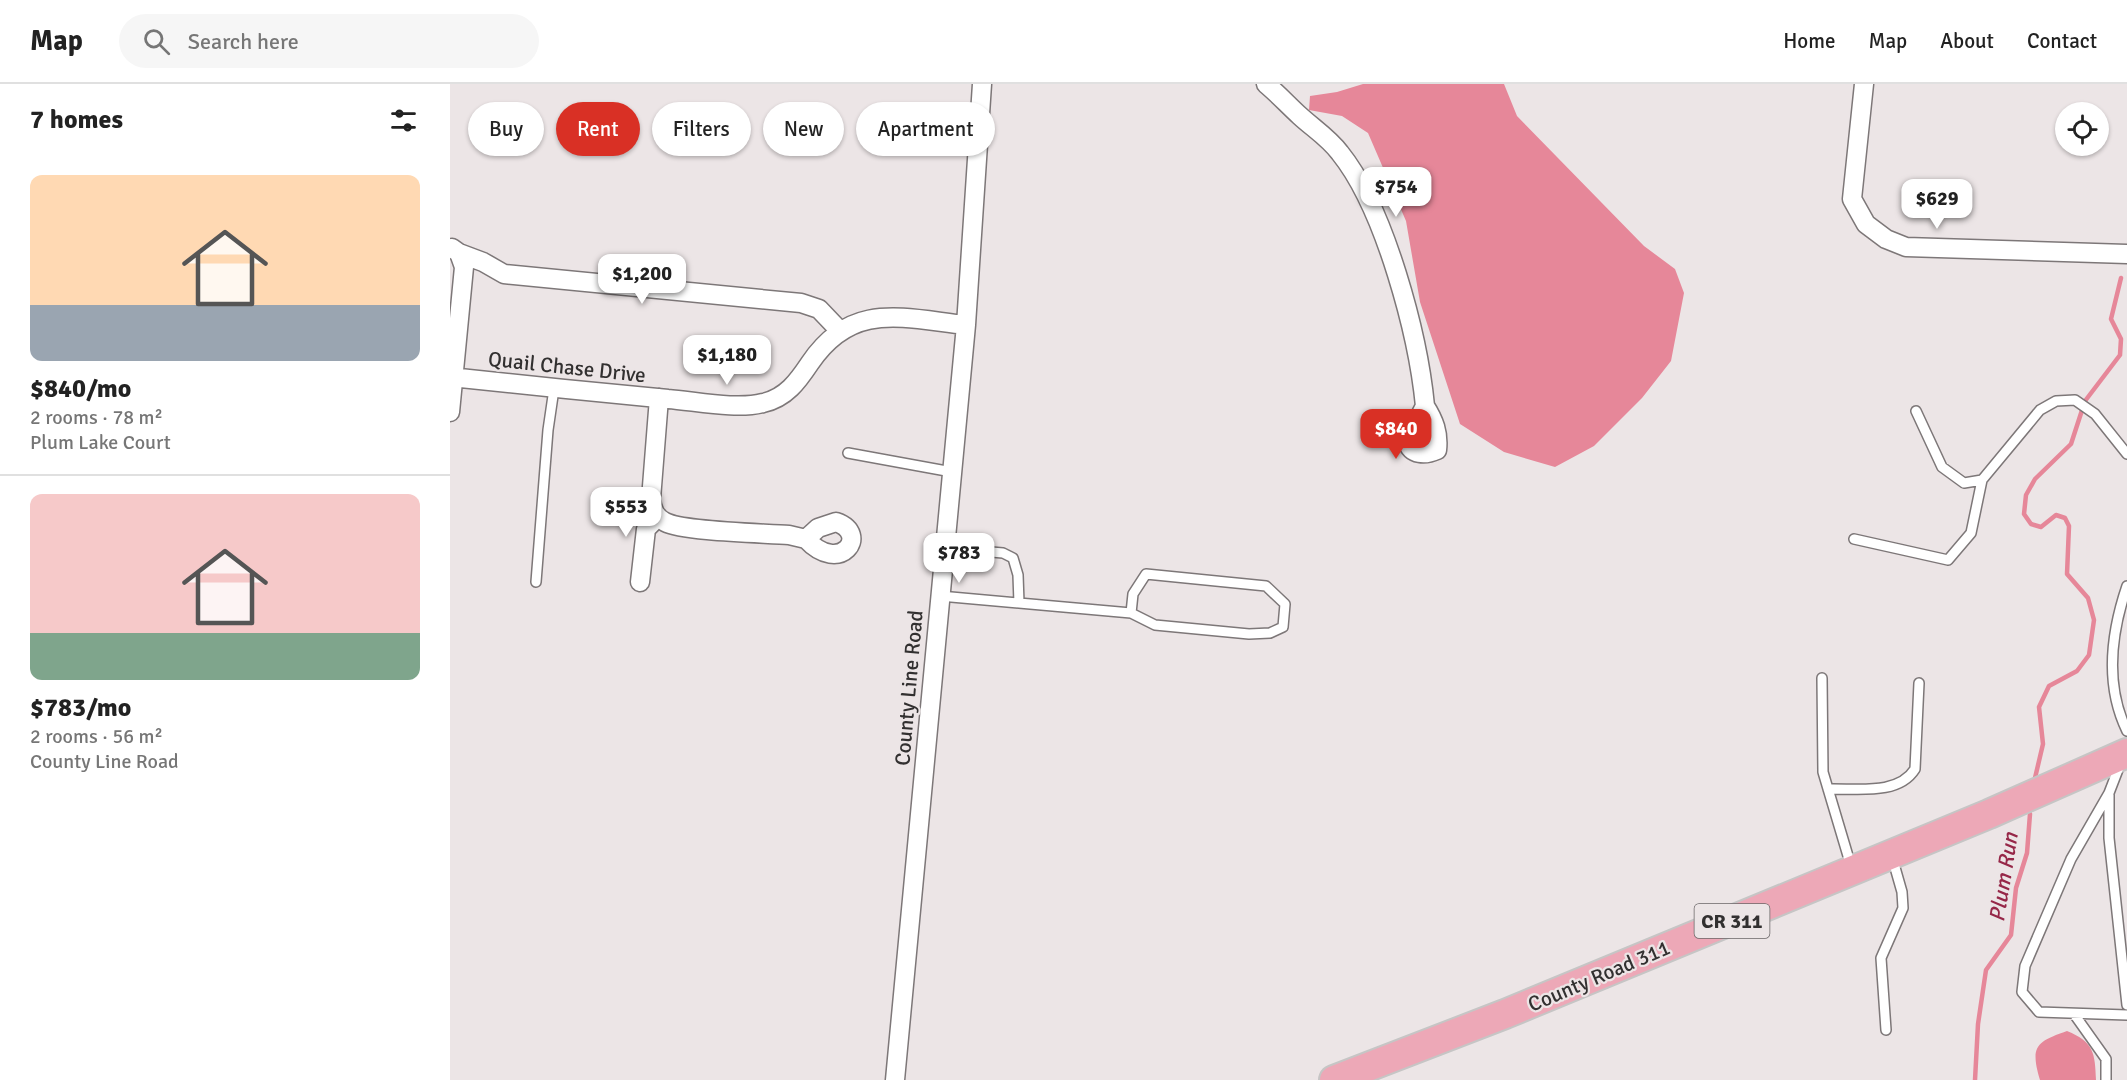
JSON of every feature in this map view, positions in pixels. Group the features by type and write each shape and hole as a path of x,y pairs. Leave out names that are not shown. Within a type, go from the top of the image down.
{"main road":[{"name":"County Road 311","path":"1334,1080 1505,1014 1891,855 2126,751"}],"street":[{"name":"County Line Road","path":"895,1080 966,325 982,84"},
{"path":"1266,84 1339,151 1362,184 1377,217 1402,296 1422,379 1425,406"},
{"path":"1864,84 1852,199 1866,224 1886,239 1906,247 2127,254"},
{"path":"455,250 504,274 801,303 819,309 840,331"},
{"path":"450,412 464,267 455,250"},
{"name":"Quail Chase Drive","path":"452,377 554,389 740,405 763,404 788,391 824,345 856,321 879,318 966,325"},
{"path":"659,398 651,499 652,509 658,517 678,526 789,535 807,539"},
{"path":"640,582 646,529 658,517"}],"lane":[{"path":"536,582 548,430 554,389"},
{"path":"1854,539 1948,560 1971,533 1982,480 2040,411 2056,401 2075,400 2095,414 2127,454"},
{"path":"1916,411 1942,467 1964,483 1982,480"},
{"path":"848,453 952,472"},
{"path":"945,548 1003,553 1013,558 1018,575 1019,603"},
{"path":"940,596 1131,613 1155,625 1260,633 1270,633 1283,627 1285,604 1266,586 1146,574 1133,594 1131,613"},
{"path":"2127,586 2112,642 2113,687 2126,751 2109,793 2071,859 2025,966 2022,992 2039,1012 2127,1015"},
{"path":"1822,678 1823,772 1852,871"},
{"path":"1828,789 1894,787 1908,780 1915,769 1919,683"},
{"path":"2109,793 2109,838 2127,1005"},
{"path":"1886,1030 1881,958 1903,908 1902,892 1891,855"},
{"path":"2074,1014 2106,1059 2106,1080"}],"shaded area":[{"path":"1363,84 1504,84 1517,116 1644,246 1675,269 1684,293 1671,361 1642,398 1594,446 1555,467 1504,452 1460,424 1420,302 1406,221 1368,133 1342,116 1309,110 1310,96 1337,92"},
{"path":"2067,1031 2088,1044 2094,1056 2096,1080 2040,1080 2036,1060 2038,1047 2042,1042"}],"waterway":[{"name":"Plum Run","path":"2035,778 2043,744 2039,707 2049,686 2077,671 2089,655 2094,620 2088,598 2067,574 2069,526 2065,518 2056,515 2041,527 2031,524 2024,514 2026,495 2035,479 2071,444 2085,401 2120,355 2121,339 2111,319 2121,278"},
{"name":"Plum Run","path":"1975,1080 1978,1024 1986,970 2011,935 2016,888 2027,853 2030,814"}]}
